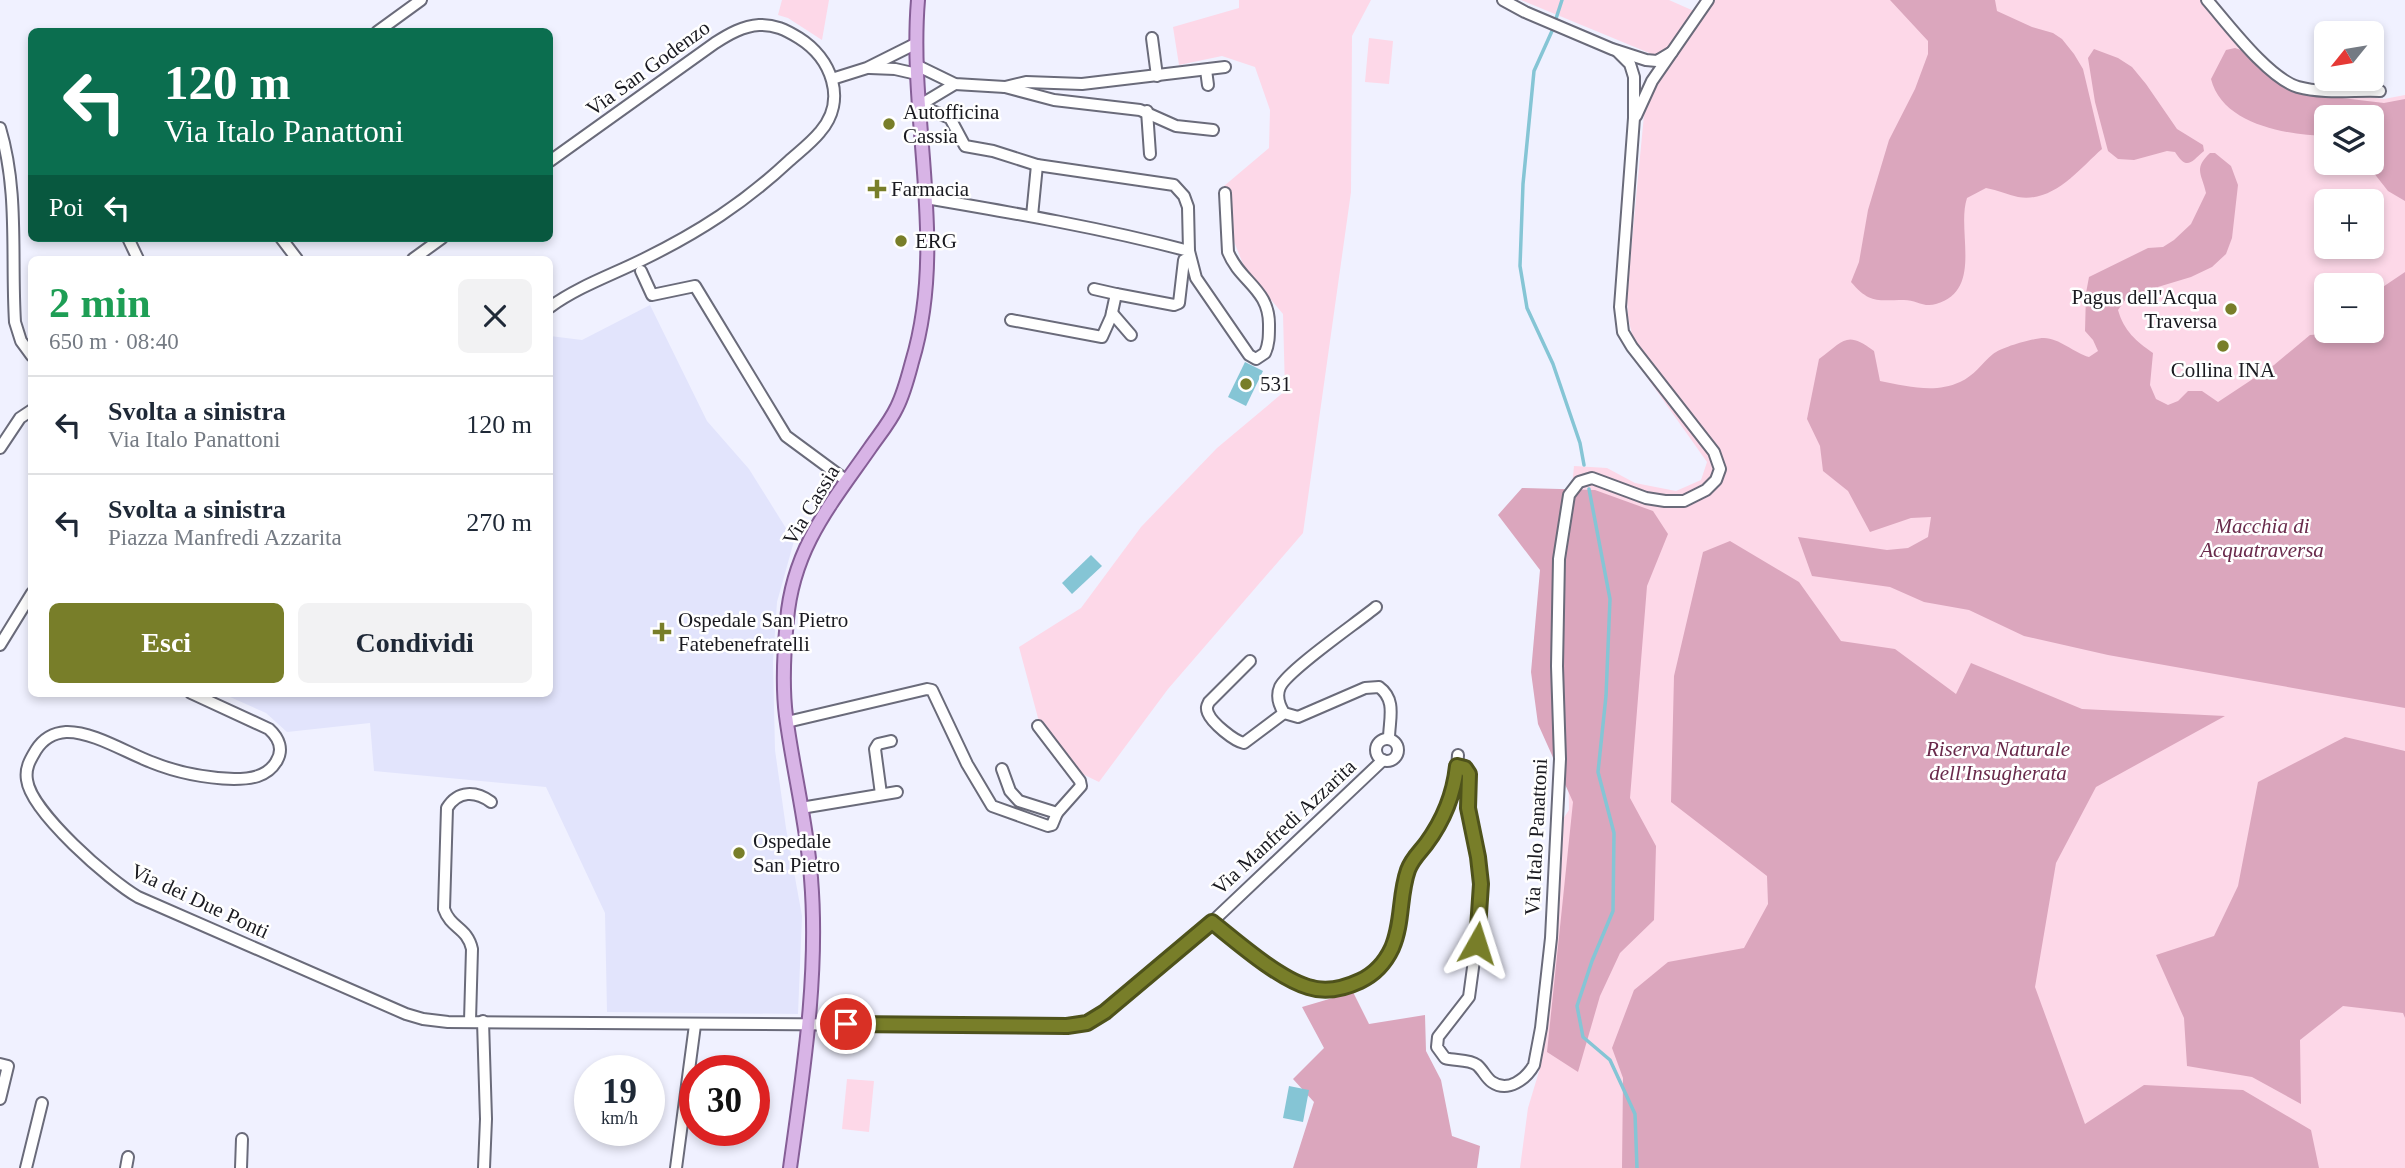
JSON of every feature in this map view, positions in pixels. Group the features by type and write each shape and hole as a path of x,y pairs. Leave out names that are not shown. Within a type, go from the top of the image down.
{"main road":[{"name":"Via Cassia","path":"790,1168 808,1024 812,897 788,722 785,652 787,618 793,583 808,540 897,408 913,361 925,311 928,286 926,198 915,44 918,0"}],"street":[{"path":"382,28 421,0"},
{"path":"1503,0 1617,51 1654,61 1672,52"},
{"path":"1634,118 1652,81 1708,0"},
{"path":"2207,0 2256,56 2291,84 2314,88"},
{"name":"Via San Godenzo","path":"553,159 724,37 747,27 775,26 801,39 820,54 832,79"},
{"path":"1152,38 1157,76"},
{"path":"553,305 593,281 678,242 737,206 771,178 823,128 833,103 832,79 867,68 915,44"},
{"path":"1617,51 1628,61 1633,72 1634,118"},
{"path":"1004,87 1026,82 1075,85 1225,67"},
{"path":"867,68 916,69 955,84 1004,87 1054,100 1147,111 1176,126 1213,130"},
{"path":"1206,70 1208,85"},
{"path":"920,106 955,84"},
{"path":"920,106 950,118 965,146 993,151 1037,165 1174,184 1184,196 1188,207 1190,255 1196,278 1249,355 1256,359 1262,357 1268,346 1269,313 1263,297 1231,260 1228,252 1225,193"},
{"path":"1147,111 1150,154"},
{"name":"Via Italo Panattoni","path":"1212,922 1289,979 1308,987 1337,989 1366,978 1383,964 1397,936 1407,872 1415,856 1439,825 1455,782 1457,761 1469,774 1468,805 1480,870 1480,916 1469,998 1438,1037 1437,1047 1445,1058 1475,1064 1498,1085 1510,1085 1527,1075 1534,1065 1547,982 1560,759 1557,666 1559,559 1567,502 1576,484 1588,478 1598,479 1646,498 1678,502 1695,497 1706,490 1718,476 1720,466 1714,452 1632,347 1622,328 1620,298 1634,118"},
{"path":"0,128 10,169 15,322 21,341 28,351"},
{"path":"1032,216 1037,165"},
{"path":"926,198 1137,237 1190,255"},
{"path":"284,242 295,256"},
{"path":"417,256 436,242"},
{"path":"1094,289 1174,305 1179,303 1184,260 1190,255"},
{"path":"640,271 652,295 695,286 786,436 846,481"},
{"path":"1011,320 1102,337 1116,294"},
{"path":"1112,313 1131,335"},
{"path":"0,448 20,418 28,413"},
{"path":"0,645 28,600"},
{"path":"1376,607 1292,673 1283,682 1278,696 1284,713 1293,717 1303,716 1376,686 1385,692 1391,702 1389,739"},
{"path":"1250,661 1209,702 1209,715 1233,739 1244,743 1284,713"},
{"path":"788,722 932,690 967,764 992,806 1048,826 1079,792 1081,786 1038,726"},
{"name":"Via dei Due Ponti","path":"200,697 270,729 277,737 280,747 280,754 273,766 262,774 247,779 196,776 150,762 89,736 72,732 59,733 41,742 28,765 27,783 36,802 111,880 138,897 424,1019 695,1025 808,1024"},
{"path":"1389,739 1397,744 1399,751 1393,760 1382,760 1376,752 1377,745 1382,740 1389,739"},
{"path":"881,794 875,749 878,744 891,741"},
{"name":"Via Manfredi Azzarita","path":"808,1024 1077,1026 1092,1020 1212,922 1382,760"},
{"path":"1002,769 1013,797 1018,801 1058,813"},
{"path":"801,808 897,792"},
{"path":"470,1021 470,938 447,918 444,909 447,808 452,800 466,793 482,795 491,802"},
{"path":"483,1021 486,1119 484,1168"},
{"path":"676,1168 695,1025"},
{"path":"0,1064 8,1066 0,1098"},
{"path":"26,1168 42,1103"},
{"path":"241,1168 242,1139"}],"shaded area":[{"name":"Ospedale San Pietro Fatebenefratelli","path":"650,305 707,421 749,469 794,541 777,602 773,662 775,750 802,916 798,1014 607,1012 605,913 546,787 374,771 370,723 287,732 266,713 230,697 553,697 553,336 582,340"}],"green space":[{"path":"782,0 829,0 822,40 788,18 778,15"},
{"path":"1239,0 1371,0 1352,36 1351,192 1303,533 1168,689 1099,782 1074,770 1038,718 1019,647 1081,608 1141,527 1217,448 1285,391 1283,314 1245,269 1221,209 1224,186 1269,148 1270,110 1255,67 1222,56 1179,65 1173,27 1239,8"},
{"name":"Riserva Naturale dell'Insugherata","path":"1521,0 1669,0 1703,15 1713,0 2202,0 2296,88 2384,99 2405,95 2405,1168 1520,1168 1528,1108 1540,1068 1559,900 1561,822 1569,810 1564,571 1574,466 1607,468 1635,483 1676,491 1701,480 1707,462 1639,366 1628,317 1627,297 1644,115 1654,90 1671,62"},
{"path":"1890,0 1995,0 1997,11 2062,39 2083,69 2102,149 2065,183 2043,195 2018,197 1986,188 1967,198 1964,211 1964,273 1960,286 1951,297 1932,305 1908,300 1875,299 1864,294 1851,282 1859,262 1868,210 1889,140 1915,89 1928,54 1928,41"},
{"path":"1369,38 1393,41 1389,84 1365,82"},
{"path":"2094,49 2118,58 2132,67 2177,129 2203,145 2204,151 2186,163 2175,152 2167,151 2134,160 2118,159 2108,151 2095,102 2088,58"},
{"path":"2226,50 2241,50 2292,92 2384,103 2405,99 2405,201 2388,191 2375,175 2384,175 2384,105 2314,105 2314,135 2258,124 2228,107 2217,94 2211,79"},
{"name":"Macchia di Acquatraversa","path":"2210,153 2215,153 2231,166 2238,185 2232,238 2226,254 2212,267 2191,277 2128,296 2118,310 2131,335 2153,353 2150,385 2156,399 2168,405 2178,401 2188,391 2202,391 2218,402 2274,365 2310,335 2314,335 2314,343 2384,343 2384,286 2405,272 2405,708 2108,655 2024,636 1969,610 1924,602 1890,587 1812,576 1798,537 1887,550 1908,548 1928,537 1931,517 1911,518 1870,532 1848,491 1823,471 1820,446 1807,419 1819,359 1845,340 1857,341 1874,351 1880,381 1910,387 1940,388 1970,376 1997,351 2033,340 2050,339 2089,357 2098,351 2085,331 2089,277 2148,248 2163,247 2191,224 2206,193 2200,168"},
{"path":"1522,488 1595,490 1653,511 1668,534 1647,586 1630,798 1656,846 1654,920 1620,953 1600,996 1578,1072 1547,1052 1573,802 1538,724 1531,672 1540,570 1498,515"},
{"path":"1730,541 1799,582 1841,641 1895,649 1956,694 1971,663 2082,709 2225,716 2096,787 2056,863 2035,987 2085,1124 2144,1085 2243,1090 2311,1130 2319,1168 1622,1168 1623,1078 1612,1048 1634,990 1668,962 1744,948 1768,904 1767,876 1671,802 1674,676 1703,552"},
{"path":"2345,737 2405,751 2405,1018 2403,1013 2343,1006 2300,1040 2301,1104 2252,1077 2187,1066 2184,1018 2156,955 2214,936 2238,886 2258,782"},
{"path":"1353,992 1369,1024 1425,1015 1426,1051 1441,1080 1452,1136 1480,1146 1477,1168 1293,1168 1314,1102 1293,1079 1324,1048 1302,1007"},
{"path":"847,1079 874,1081 869,1132 842,1129"}],"water":[{"name":"531","path":"1245,362 1263,371 1246,406 1228,397"},
{"path":"1091,555 1102,566 1072,594 1062,583"},
{"path":"1289,1086 1309,1090 1303,1122 1283,1118"}],"waterway":[{"path":"1562,0 1534,71 1523,184 1520,266 1527,308 1553,364 1580,443 1584,465"},
{"path":"1589,489 1610,599 1606,696 1598,772 1614,833 1613,911 1577,1006 1583,1037 1610,1060 1635,1114 1637,1168"}],"place":[{"name":"Autofficina Cassia","path":"889,124"},
{"name":"Farmacia","path":"877,189"},
{"name":"ERG","path":"901,241"},
{"name":"Pagus dell'Acqua Traversa","path":"2231,309"},
{"name":"Collina INA","path":"2223,346"},
{"name":"531","path":"1246,384"},
{"name":"Ospedale San Pietro Fatebenefratelli","path":"662,632"},
{"name":"Ospedale San Pietro","path":"739,853"}],"route":[{"path":"846,1024 1082,1024 1111,1007 1212,922 1289,979 1316,989 1337,989 1351,985 1375,972 1391,950 1397,936 1409,866 1439,825 1448,805 1457,766 1465,768 1469,774 1468,805 1480,870 1481,900 1477,943"}]}
